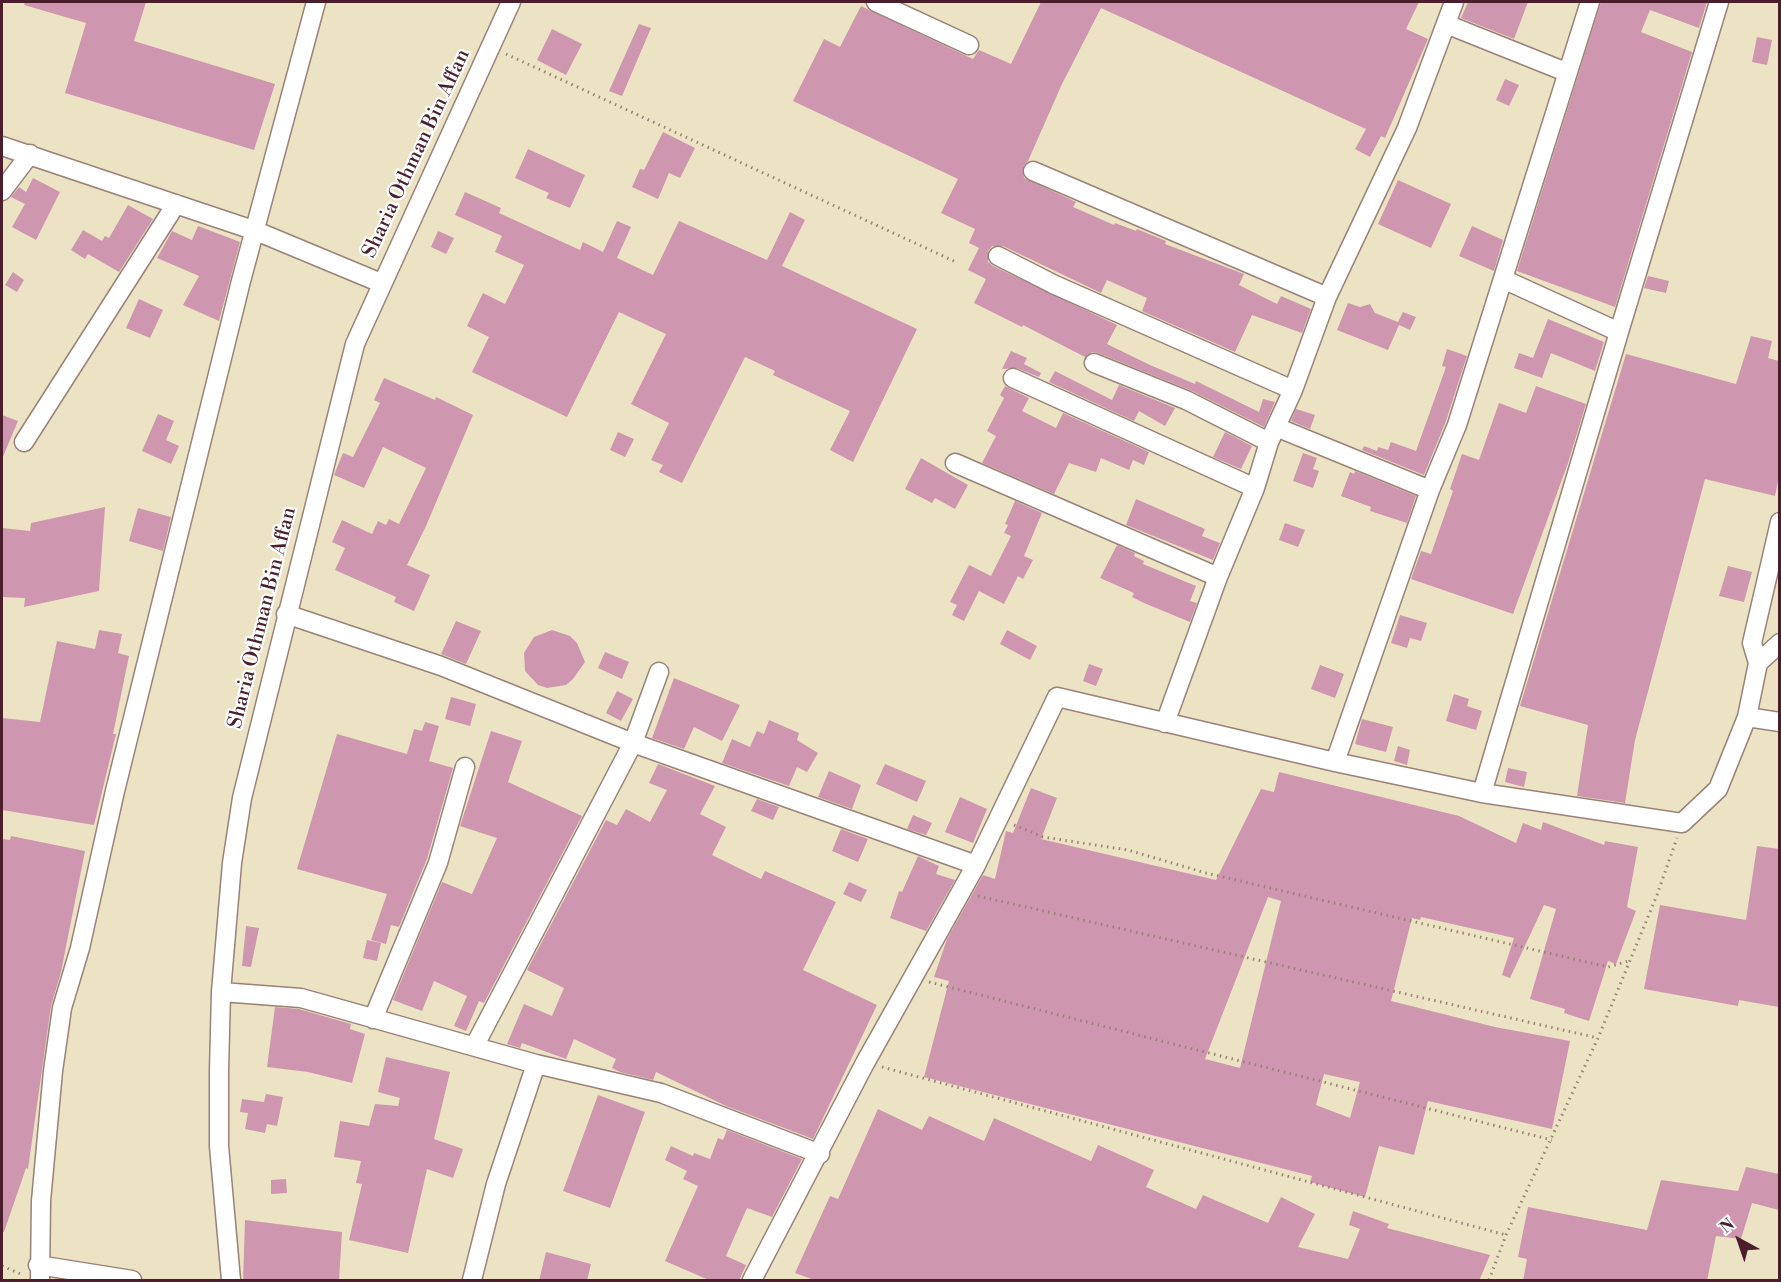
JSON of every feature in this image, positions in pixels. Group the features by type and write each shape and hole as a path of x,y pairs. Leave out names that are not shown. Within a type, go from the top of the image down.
{"street":[{"path":"132,1281 36,1274 52,1071 62,1008 80,948 115,791 316,2"},
{"name":"Sharia Othman Bin Affan","path":"231,1281 219,1146 221,992 232,863 243,798 286,614 355,344 381,283 512,2"},
{"path":"876,2 969,45"},
{"path":"1165,723 1218,577 1255,488 1273,434 1293,390 1327,297 1407,128 1454,2"},
{"path":"1335,762 1430,490 1457,425 1566,72 1590,2"},
{"path":"1482,792 1719,2"},
{"path":"1446,24 1566,72"},
{"path":"2,146 256,231 381,283"},
{"path":"2,191 30,154"},
{"path":"1033,171 1327,297"},
{"path":"24,442 176,204"},
{"path":"998,256 1054,285 1293,390"},
{"path":"1503,279 1619,332"},
{"path":"1094,363 1273,434 1430,490"},
{"path":"1013,378 1255,488"},
{"path":"955,463 1218,577"},
{"path":"753,1281 865,1063 976,865 1057,696 1335,762 1482,792 1682,822 1718,789 1747,717 1758,663 1752,643 1779,522"},
{"path":"286,614 441,666 633,743 976,865"},
{"path":"1758,663 1779,643"},
{"path":"475,1045 633,743 659,672"},
{"path":"1747,717 1779,722"},
{"path":"373,1019 438,862 465,767"},
{"path":"221,992 301,998 536,1064 661,1093 820,1154"},
{"path":"472,1281 496,1184 536,1064"}],"path":[{"path":"491,47 956,262"},
{"path":"999,818 1043,837 1128,850 1206,873 1540,952 1608,967 1629,961"},
{"path":"1489,1281 1506,1235 1598,1038 1657,895 1682,822"},
{"path":"959,892 1598,1038"},
{"path":"913,978 1552,1140"},
{"path":"865,1063 1506,1235"},
{"path":"2,1266 36,1274"}],"building":[{"path":"25,2 146,2 134,41 275,84 254,150 65,93 86,23 24,5"},
{"path":"1041,2 1419,2 1406,29 1428,39 1385,138 1381,136 1370,157 1355,149 1366,129 1101,8 1062,84 1028,161 1023,167 1024,178 1076,202 1073,207 1114,225 1115,223 1136,231 1137,229 1166,241 1165,244 1244,274 1239,285 1277,304 1281,296 1311,309 1302,333 1252,315 1235,352 1142,311 1147,298 1107,280 1101,293 1003,246 992,246 988,251 988,262 993,266 1117,325 1107,344 1195,384 1196,381 1259,412 1263,399 1275,402 1264,427 1190,390 1098,353 1092,352 1085,357 974,303 986,279 968,270 979,248 969,243 975,229 941,213 958,179 793,101 824,39 840,47 861,6 973,59 979,50 1011,64"},
{"path":"1468,2 1528,2 1514,39 1461,18"},
{"path":"1601,2 1707,2 1699,28 1650,10 1641,32 1692,52 1615,307 1517,271"},
{"path":"639,24 651,28 622,96 609,91"},
{"path":"552,29 582,44 566,75 537,60"},
{"path":"1757,37 1772,40 1767,65 1752,62"},
{"path":"1505,79 1519,85 1509,106 1496,100"},
{"path":"663,132 695,148 680,178 669,173 658,199 632,187 640,169 644,170"},
{"path":"528,149 585,175 570,208 546,198 549,193 515,178"},
{"path":"33,178 60,192 36,240 12,227 25,204 11,197 19,187 26,192"},
{"path":"1398,180 1451,204 1431,248 1378,224"},
{"path":"465,192 501,208 499,213 580,250 583,242 603,252 617,221 631,227 617,258 653,275 679,221 767,260 790,212 805,220 782,266 917,329 853,462 830,450 850,411 773,375 775,371 745,357 682,483 659,472 663,465 651,460 669,423 631,404 666,334 619,312 567,417 472,372 489,337 467,326 483,293 505,304 524,265 495,252 502,236 455,215"},
{"path":"128,205 153,219 119,272 88,254 85,259 71,250 83,230 102,241 105,236 109,238"},
{"path":"198,226 240,242 219,321 183,305 199,276 157,258 172,231 192,240"},
{"path":"1472,226 1503,240 1494,271 1459,256"},
{"path":"438,231 454,238 446,254 431,247"},
{"path":"13,272 24,280 17,292 5,285"},
{"path":"1648,276 1669,281 1666,293 1644,288"},
{"path":"139,299 163,310 150,338 126,328"},
{"path":"1348,303 1360,307 1370,304 1375,313 1398,322 1403,312 1416,317 1410,330 1399,325 1388,350 1337,330"},
{"path":"1548,319 1604,342 1595,371 1551,353 1542,378 1514,368 1519,353 1533,358"},
{"path":"1751,336 1772,341 1768,358 1779,361 1779,476 1775,496 1705,479 1635,740 1625,803 1577,796 1588,725 1520,706 1626,354 1736,384"},
{"path":"1447,349 1467,356 1446,421 1424,475 1362,450 1364,446 1377,451 1378,447 1388,450 1391,442 1416,451 1446,367 1442,366"},
{"path":"1011,351 1027,358 1024,364 1041,373 1039,377 1017,368 1002,369"},
{"path":"1055,371 1112,400 1119,385 1175,408 1165,426 1139,411 1134,421 1049,382"},
{"path":"384,378 435,400 436,397 473,415 407,565 430,575 414,611 394,602 396,597 335,570 345,548 332,542 342,520 372,534 378,521 386,525 389,519 399,524 426,468 383,447 364,488 334,475 343,453 353,457 380,403 374,400"},
{"path":"1005,386 1029,398 1022,411 1056,428 1063,413 1149,452 1144,465 1133,460 1129,470 1101,458 1096,472 1069,463 1054,494 982,463 996,436 987,431 1004,398 1000,395"},
{"path":"1536,386 1586,404 1568,463 1513,614 1411,579 1421,551 1431,554 1453,491 1450,489 1462,454 1479,460 1499,403 1526,413"},
{"path":"1296,409 1315,415 1310,429 1291,421"},
{"path":"158,414 174,421 166,440 179,446 171,464 142,451"},
{"path":"2,415 18,421 2,459"},
{"path":"618,432 634,439 625,457 610,450"},
{"path":"1225,432 1252,446 1241,469 1213,457"},
{"path":"1303,453 1317,458 1313,469 1319,471 1313,488 1293,481"},
{"path":"921,458 968,485 955,509 935,498 932,503 905,489"},
{"path":"1355,471 1416,496 1407,523 1370,511 1371,507 1341,496 1350,472 1354,474"},
{"path":"1136,499 1205,529 1202,536 1220,543 1213,560 1126,525"},
{"path":"1015,501 1042,513 1024,556 1033,560 1023,579 1018,576 1004,604 979,591 964,621 952,615 957,605 950,602 969,565 991,576 1011,536 1004,533 1008,525 1005,524"},
{"path":"105,507 99,591 24,607 25,598 2,597 2,528 30,531 31,523"},
{"path":"138,508 171,517 163,551 129,541"},
{"path":"1285,523 1305,530 1298,547 1279,540"},
{"path":"1117,545 1135,553 1134,556 1144,561 1143,564 1196,586 1190,601 1197,603 1190,622 1144,603 1132,597 1134,593 1100,578"},
{"path":"1728,566 1752,572 1744,602 1719,596"},
{"path":"1400,615 1427,623 1421,641 1410,638 1407,648 1391,643"},
{"path":"456,621 481,631 466,664 441,654"},
{"path":"99,630 122,634 118,653 129,656 113,734 116,734 94,825 2,810 2,718 40,722 57,641 95,649"},
{"path":"552,630 570,636 577,643 585,662 566,685 547,688 538,685 525,671 524,653 534,637"},
{"path":"1007,630 1037,646 1030,660 1000,644"},
{"path":"605,652 629,662 622,679 598,668"},
{"path":"1089,664 1103,669 1096,686 1083,681"},
{"path":"1320,665 1344,674 1335,698 1311,689"},
{"path":"674,678 740,705 722,741 694,727 684,749 652,738"},
{"path":"617,691 633,699 621,721 606,713"},
{"path":"1454,694 1469,699 1467,706 1482,711 1476,730 1446,721"},
{"path":"451,697 476,704 470,726 445,719"},
{"path":"1362,719 1393,727 1386,752 1355,744"},
{"path":"769,720 799,733 797,740 818,753 807,772 797,767 789,786 722,763 732,739 750,747 757,731 764,734"},
{"path":"425,722 439,726 429,761 453,768 427,859 399,927 391,925 386,944 371,940 387,894 297,869 337,734 407,754 414,729 422,731"},
{"path":"491,731 522,741 508,782 582,816 484,1003 479,1001 466,1031 454,1026 467,996 434,981 422,1011 393,1000 442,882 472,894 497,838 460,826"},
{"path":"1398,746 1410,750 1407,765 1394,761"},
{"path":"658,764 715,786 700,814 726,827 712,855 761,879 765,871 836,902 803,970 877,1005 813,1139 726,1106 656,1072 653,1080 620,1072 612,1068 616,1059 574,1039 566,1059 522,1043 520,1048 507,1044 524,1004 552,1016 564,988 527,970 606,820 617,825 626,809 650,822 667,790 649,783"},
{"path":"885,764 926,781 917,802 876,784"},
{"path":"1508,768 1527,772 1524,787 1505,782"},
{"path":"829,771 861,785 852,809 818,797"},
{"path":"1279,772 1459,816 1516,843 1523,823 1541,830 1543,822 1604,845 1605,841 1638,847 1627,907 1636,911 1616,964 1608,961 1589,1021 1564,1013 1565,1009 1530,999 1556,909 1544,905 1510,978 1502,975 1514,938 1421,917 1420,920 1412,918 1391,1001 1495,1027 1570,1041 1552,1129 1428,1101 1414,1155 1379,1146 1365,1197 1310,1182 1312,1176 924,1077 949,981 934,977 947,939 983,875 995,879 1006,831 1013,833 1031,788 1057,798 1041,839 1216,880 1261,789 1274,792","holes":["1268,897 1281,901 1240,1068 1205,1059","1324,1074 1360,1082 1350,1118 1316,1105"]},
{"path":"960,797 987,809 973,843 945,832"},
{"path":"757,799 779,807 773,820 751,811"},
{"path":"913,815 932,823 926,835 907,829"},
{"path":"841,829 868,839 858,862 832,851"},
{"path":"11,836 85,851 61,972 51,1006 28,1169 26,1168 4,1232 2,1232 2,839 10,840"},
{"path":"1757,846 1779,849 1779,1007 1739,1000 1738,1006 1644,989 1660,905 1746,920"},
{"path":"918,856 939,866 936,874 955,880 926,931 890,918 899,891 902,892"},
{"path":"849,882 867,890 861,902 843,894"},
{"path":"246,926 259,928 251,967 242,966"},
{"path":"367,940 381,943 377,961 363,958"},
{"path":"275,1007 299,1009 351,1024 350,1029 365,1034 352,1083 308,1072 267,1067"},
{"path":"386,1057 450,1072 434,1139 463,1149 453,1178 427,1169 408,1253 349,1240 362,1184 356,1183 361,1161 334,1157 340,1121 369,1126 375,1104 398,1106 400,1098 378,1092"},
{"path":"266,1094 283,1097 277,1126 267,1124 265,1133 245,1129 248,1113 240,1112 242,1099 264,1102"},
{"path":"598,1095 645,1112 610,1208 563,1191"},
{"path":"878,1109 922,1130 929,1116 984,1141 994,1118 1091,1161 1098,1145 1154,1170 1146,1187 1196,1209 1203,1195 1268,1223 1281,1197 1315,1214 1298,1247 1348,1259 1360,1229 1349,1225 1353,1211 1389,1224 1387,1228 1490,1255 1479,1281 817,1281 795,1273 830,1196 838,1199"},
{"path":"727,1130 802,1159 772,1217 747,1208 726,1256 746,1265 739,1281 711,1281 665,1261 698,1186 683,1179 687,1171 665,1160 671,1146 693,1156 694,1153 710,1159 718,1138 723,1140"},
{"path":"1746,1167 1779,1174 1779,1210 1752,1203 1741,1239 1716,1236 1707,1281 1523,1281 1527,1259 1518,1257 1528,1207 1647,1230 1661,1180 1738,1191"},
{"path":"286,1179 287,1193 271,1194 271,1180"},
{"path":"245,1220 342,1232 339,1281 243,1281"},
{"path":"546,1252 591,1264 587,1281 539,1281"}]}
